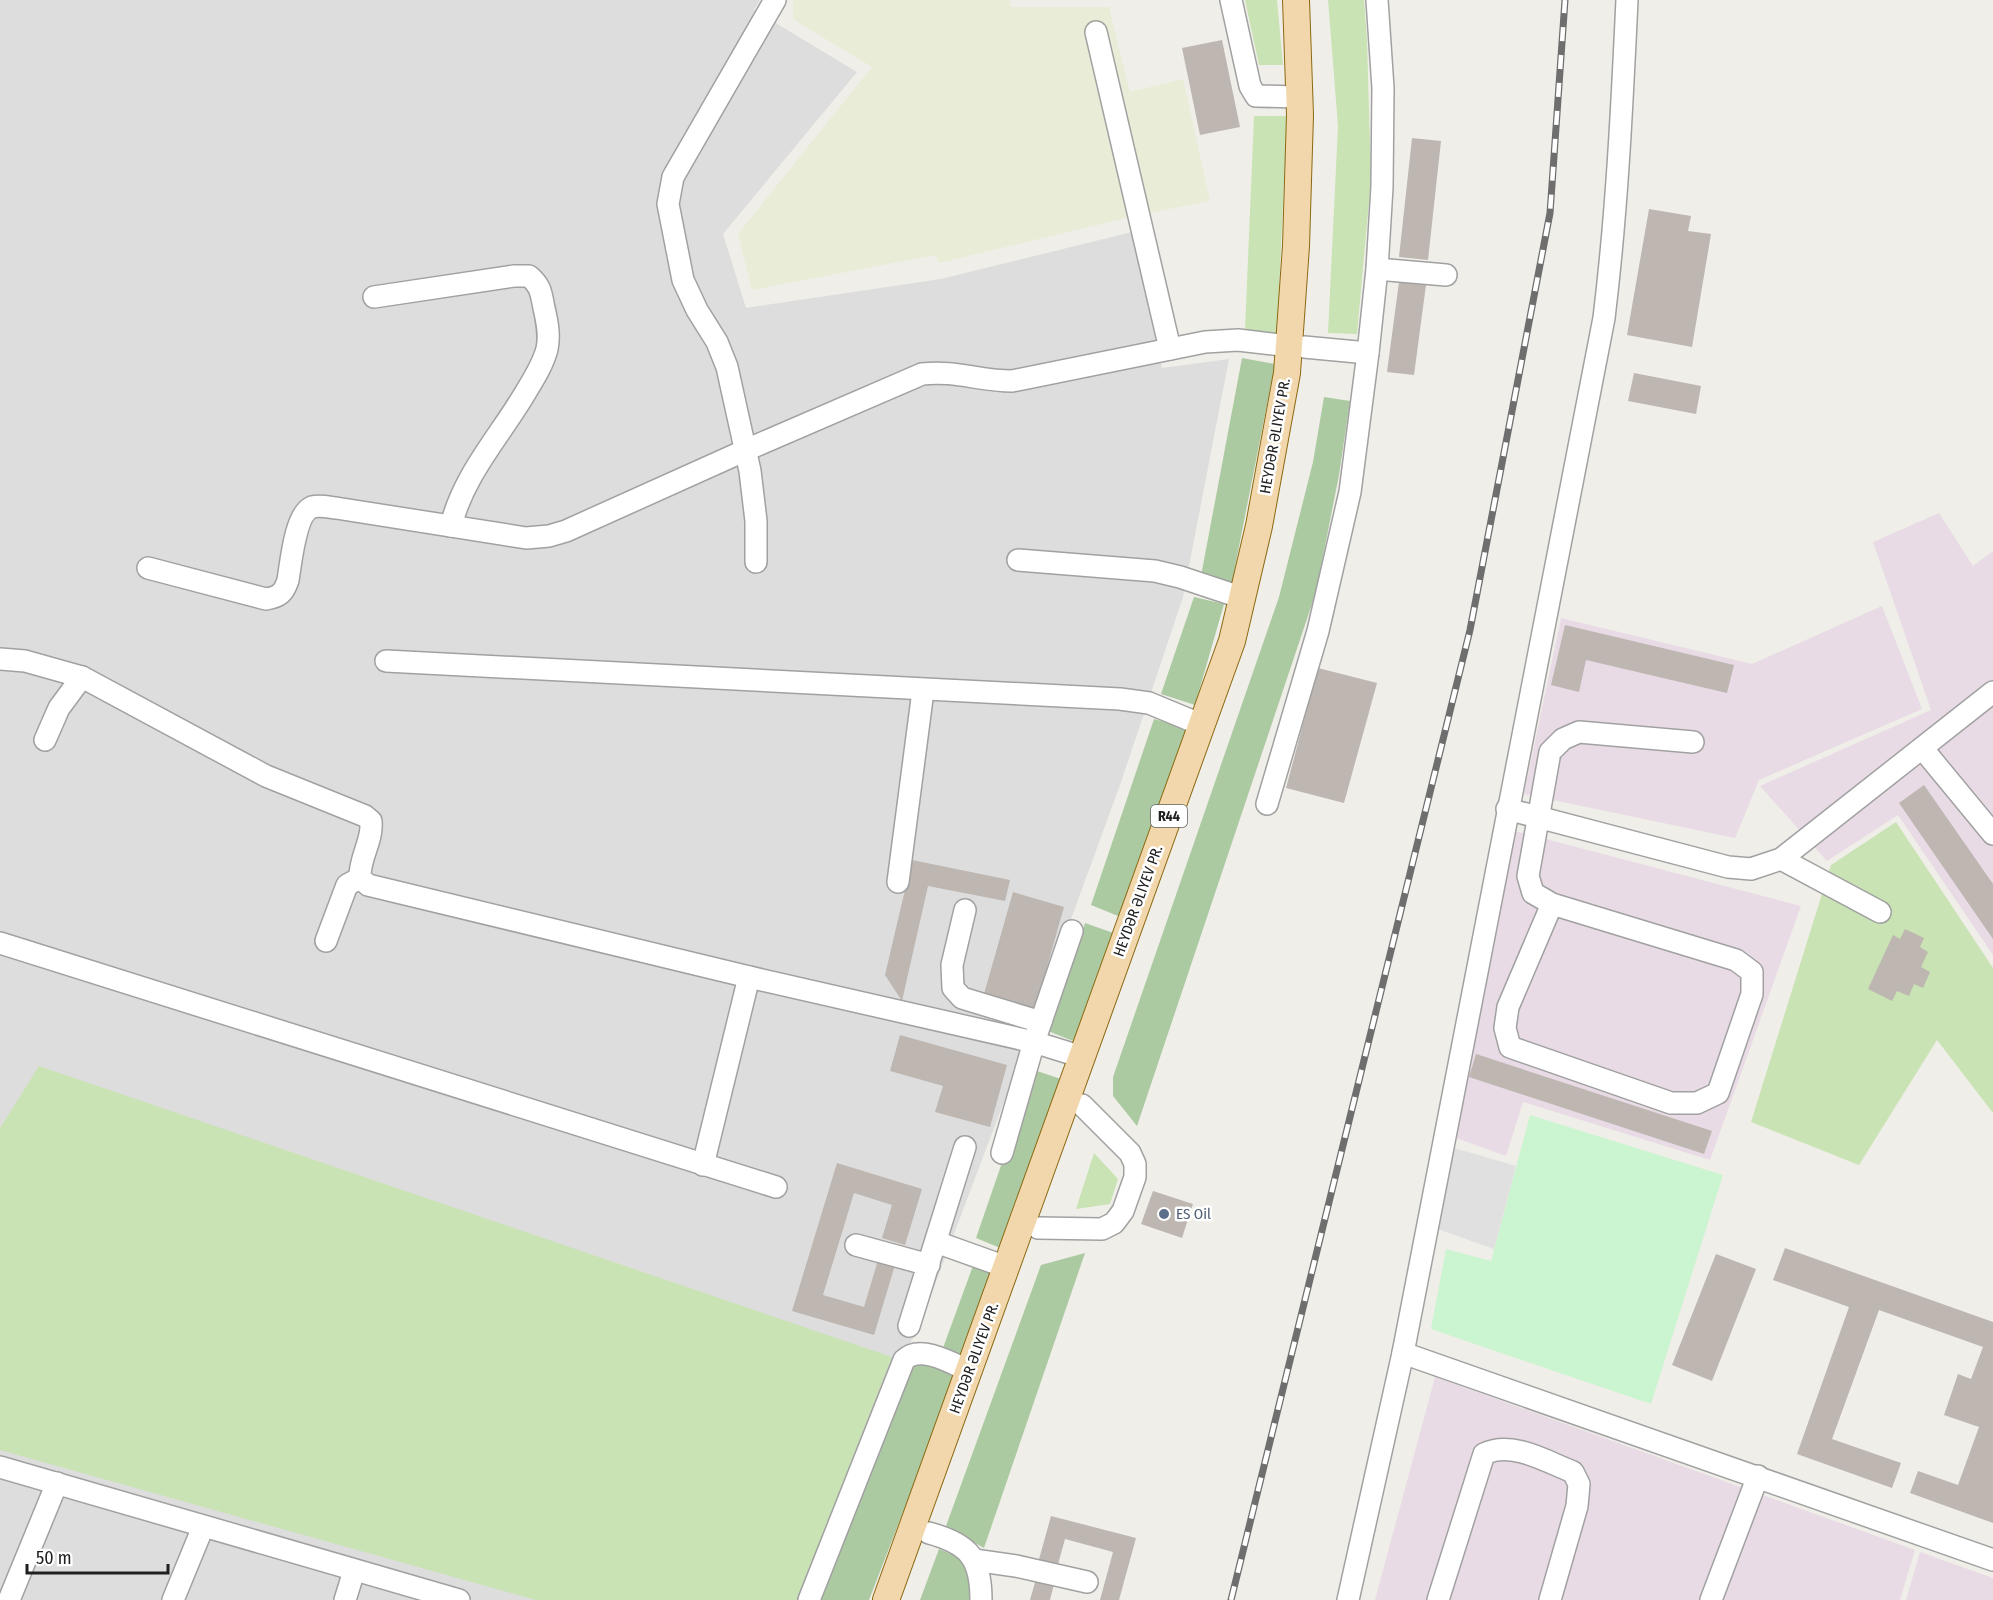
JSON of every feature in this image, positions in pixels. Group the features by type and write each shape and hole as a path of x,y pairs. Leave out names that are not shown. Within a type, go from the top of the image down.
{"main road":[{"name":"HEYDƏR ƏLIYEV PR.","path":"905,1600 1247,644 1274,527 1301,377 1296,347 1299,97 1296,0"},
{"name":"HEYDƏR ƏLIYEV PR.","path":"886,1600 1232,641 1259,526 1287,373 1296,347 1312,247 1316,55 1312,0"}],"street":[{"path":"756,562 756,521 750,471 727,367 717,342 697,310 683,280 668,204 673,177 775,0"},
{"path":"1231,0 1250,86 1256,96 1299,97"},
{"path":"1267,804 1318,631 1350,492 1377,269 1382,187 1383,88 1377,0"},
{"path":"1348,1600 1403,1353 1604,318 1613,243 1621,134 1627,0"},
{"path":"1096,32 1170,349"},
{"path":"1377,269 1446,275"},
{"path":"374,297 514,276 529,276 539,284 548,330 548,347 541,366 515,412 465,486 456,505 452,526"},
{"path":"148,568 266,599 276,598 284,591 300,518 310,508 328,507 526,538 549,536 566,531 922,374 940,372 993,381 1012,381 1205,342 1238,340 1368,353"},
{"path":"1018,560 1155,571 1243,598"},
{"path":"0,659 25,661 82,677 266,776 365,816 371,821 372,830 360,869 360,878 368,885 749,977 1038,1032"},
{"path":"386,661 923,691 1120,699 1149,703 1202,724"},
{"path":"45,740 60,708 82,677"},
{"path":"898,882 923,691"},
{"path":"1507,809 1728,867 1751,869 1781,860 1993,692"},
{"path":"1552,904 1508,1007 1505,1028 1510,1047 1671,1102 1697,1102 1718,1094 1752,994 1752,972 1736,960 1552,904 1533,893 1528,876 1550,752 1563,739 1579,732 1693,742"},
{"path":"1922,748 1993,834"},
{"path":"1781,860 1880,912"},
{"path":"326,941 347,885 360,878"},
{"path":"965,910 952,965 953,988 962,998 1038,1032 1082,1057"},
{"path":"1002,1153 1038,1032 1072,931"},
{"path":"0,943 776,1188"},
{"path":"703,1165 749,977"},
{"path":"1038,1228 1102,1229 1114,1223 1123,1211 1135,1177 1135,1164 1130,1153 1082,1105"},
{"path":"909,1326 965,1147"},
{"path":"936,1242 1006,1267"},
{"path":"856,1245 928,1266"},
{"path":"809,1600 904,1360 910,1354 919,1353 946,1360 969,1371"},
{"path":"1403,1353 1993,1560"},
{"path":"1438,1600 1484,1454 1495,1449 1516,1450 1573,1472 1579,1484 1577,1506 1550,1600"},
{"path":"0,1467 459,1600"},
{"path":"1711,1600 1758,1476"},
{"path":"9,1600 57,1483"},
{"path":"172,1600 203,1527"},
{"path":"929,1533 962,1545 974,1560 981,1578 981,1600"},
{"path":"974,1560 1025,1567 1087,1582"},
{"path":"345,1600 354,1571"}],"shaded area":[{"path":"0,0 760,0 754,10 857,72 723,234 746,308 941,279 1132,232 1162,368 1229,359 1183,597 1120,785 917,1332 890,1375 813,1600 0,1600"},
{"path":"1939,513 1973,566 1993,551 1993,955 1898,815 1827,861 1760,786 1931,710 1873,542"},
{"path":"1882,606 1922,709 1759,780 1735,838 1524,794 1561,618 1752,664"},
{"path":"1515,831 1801,906 1710,1160 1523,1102 1506,1156 1453,1137"},
{"path":"1451,1147 1516,1166 1494,1249 1435,1228"},
{"path":"1435,1377 1915,1550 1900,1600 1375,1600"},
{"path":"1920,1552 1993,1578 1993,1600 1906,1600"}],"green space":[{"path":"793,0 1010,0 1011,7 1109,7 1130,92 1183,79 1210,201 1139,215 939,263 935,255 752,290 738,234 872,67 793,19"},
{"path":"1245,0 1277,0 1283,65 1259,65"},
{"path":"1328,0 1364,0 1371,179 1357,334 1328,333 1338,126"},
{"path":"1254,116 1287,116 1277,336 1245,330"},
{"path":"1242,358 1275,364 1231,587 1201,576"},
{"path":"1324,397 1350,401 1339,475 1316,592 1137,1126 1113,1096 1113,1077 1279,597 1313,462"},
{"path":"1194,597 1224,604 1195,705 1161,694"},
{"path":"1154,719 1190,729 1128,920 1091,905"},
{"path":"1896,822 1993,968 1993,1113 1937,1040 1859,1165 1751,1122 1831,865"},
{"path":"1085,923 1122,936 1083,1045 1048,1031"},
{"path":"39,1066 892,1357 797,1600 536,1600 0,1450 0,1128"},
{"path":"1034,1070 1064,1080 1005,1250 976,1238"},
{"path":"1530,1115 1723,1175 1651,1404 1431,1329 1446,1249 1491,1261"},
{"path":"1094,1153 1118,1179 1110,1204 1076,1209"},
{"path":"1085,1253 984,1548 946,1526 1041,1265"},
{"path":"974,1263 996,1271 963,1355 943,1348"},
{"path":"914,1358 956,1375 869,1600 821,1600"},
{"path":"939,1549 965,1560 974,1590 970,1600 920,1600"}],"building":[{"path":"1222,40 1240,127 1200,135 1182,48"},
{"path":"1412,138 1441,141 1428,260 1399,257"},
{"path":"1649,209 1691,216 1688,231 1711,234 1692,347 1627,335"},
{"path":"1399,282 1426,285 1414,375 1387,372"},
{"path":"1634,373 1701,386 1696,414 1628,401"},
{"path":"1565,625 1734,665 1727,693 1586,660 1579,692 1551,685"},
{"path":"1318,668 1377,683 1344,803 1286,788"},
{"path":"1924,785 1993,884 1993,939 1899,803"},
{"path":"912,860 1010,880 1005,901 928,886 902,1001 885,975"},
{"path":"1013,892 1064,907 1035,1009 984,994"},
{"path":"1905,929 1924,938 1920,947 1928,952 1921,967 1930,972 1923,988 1914,984 1909,996 1897,991 1892,1001 1868,989 1893,935 1900,939"},
{"path":"900,1035 1007,1065 990,1127 935,1112 943,1086 890,1071"},
{"path":"1476,1054 1712,1131 1704,1154 1469,1077"},
{"path":"837,1163 922,1189 905,1245 882,1238 892,1205 854,1193 823,1295 864,1307 878,1260 895,1265 874,1335 792,1311"},
{"path":"1153,1191 1193,1204 1182,1238 1141,1224"},
{"path":"1785,1248 1993,1322 1993,1523 1910,1493 1918,1471 1958,1485 1979,1427 1944,1415 1958,1374 1971,1379 1983,1347 1879,1310 1832,1439 1901,1463 1892,1488 1797,1454 1849,1307 1773,1280"},
{"path":"1716,1254 1756,1269 1712,1381 1672,1365"},
{"path":"1051,1516 1136,1538 1119,1600 1100,1600 1113,1552 1065,1539 1057,1568 1038,1563"},
{"path":"1036,1579 1054,1584 1050,1600 1030,1600"}],"railway":[{"path":"1231,1600 1470,630 1550,213 1565,0"}],"place":[{"name":"ES Oil","path":"1164,1214"}]}
